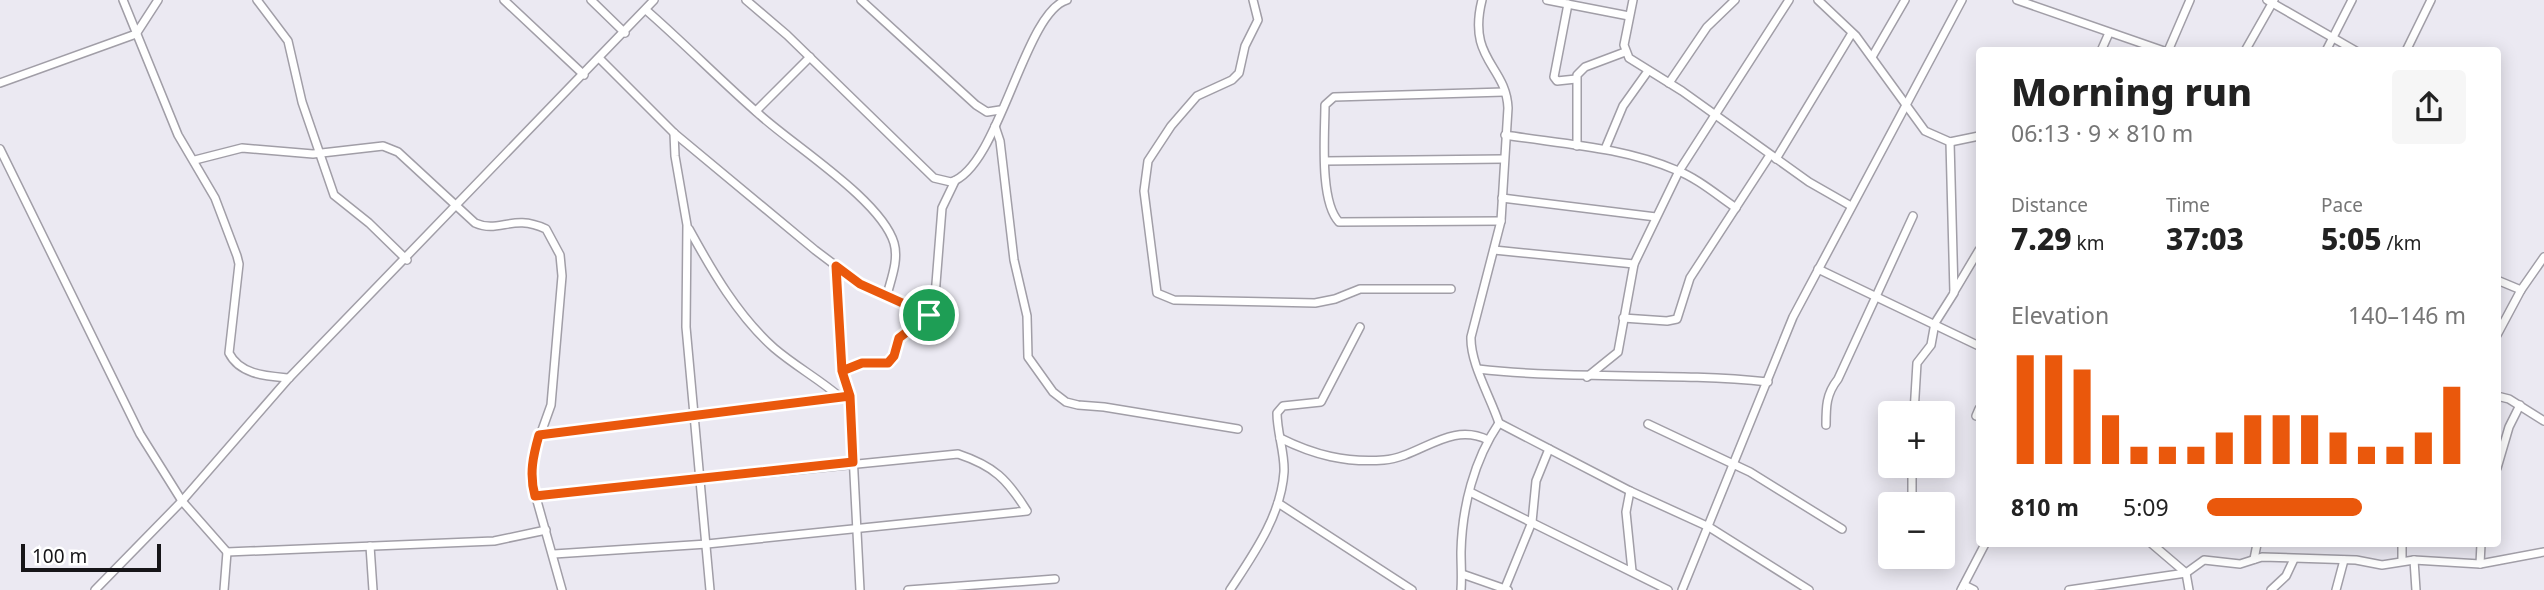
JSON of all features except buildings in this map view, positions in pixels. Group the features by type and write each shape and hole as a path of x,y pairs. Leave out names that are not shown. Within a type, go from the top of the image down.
{"street":[{"path":"123,0 178,135 215,198 239,264 229,353 234,362 258,375 289,379"},
{"path":"0,83 136,34 158,0"},
{"path":"257,0 288,41 317,153 334,195 369,223 407,260"},
{"path":"504,0 584,75"},
{"path":"591,0 625,33"},
{"path":"95,590 182,501 289,379 407,260 654,0"},
{"path":"746,0 810,57 934,178 955,181"},
{"path":"861,0 976,105 987,112 1000,110"},
{"path":"842,371 862,363 888,363 894,356 899,338 929,315 936,301 942,208 955,181 981,156 1000,110 1055,3 1067,0"},
{"path":"1253,0 1258,20 1245,46 1239,73 1231,80 1197,96 1171,125 1148,161 1144,191 1157,293 1174,300 1315,303 1335,299 1360,289 1451,289"},
{"path":"1482,0 1478,22 1480,48 1504,92 1508,108 1503,159 1502,221 1471,337 1470,353 1499,423 1630,491 1709,527 1809,590"},
{"path":"1547,0 1629,16"},
{"path":"1625,52 1633,0"},
{"path":"1669,83 1707,27 1735,0"},
{"path":"1587,377 1618,352 1634,264 1679,171 1789,0"},
{"path":"1872,57 1905,0"},
{"path":"1682,590 1793,317 1962,0"},
{"path":"2017,0 2153,47"},
{"path":"2168,47 2190,0"},
{"path":"2328,47 2352,0"},
{"path":"2408,47 2431,0"},
{"path":"1820,1 1853,33 1925,131 1950,142 1976,137"},
{"path":"2247,47 2271,1 2349,47"},
{"path":"1568,4 1553,77 1557,81 1576,79"},
{"path":"646,10 756,111 842,182 883,223 894,241 897,256 887,295"},
{"path":"1623,318 1667,321 1677,319 1690,278 1853,33"},
{"path":"2103,47 2109,33"},
{"path":"1577,146 1576,79 1585,67 1625,52"},
{"path":"1625,52 1648,71 1773,157 1851,206"},
{"path":"756,111 810,57"},
{"path":"600,59 674,133 836,266 860,284 929,315"},
{"path":"1605,149 1623,106 1648,71"},
{"path":"1502,221 1344,224 1331,210 1325,161 1325,105 1334,97 1504,92"},
{"path":"995,125 1000,141 1014,260 1027,316 1028,357 1053,392 1066,402 1078,405 1238,429"},
{"path":"674,133 674,156 687,225 686,327 710,590"},
{"path":"1505,135 1605,149 1679,171 1736,208"},
{"path":"1950,142 1954,293"},
{"path":"195,160 242,148 317,153 369,147 390,149 398,152 457,207 483,227 521,220 546,229 560,255 562,276 551,405 532,458 532,483 562,590"},
{"path":"0,149 140,434 182,501 227,552 225,590"},
{"path":"1325,161 1503,159"},
{"path":"1502,198 1656,217"},
{"path":"1826,425 1826,402 1831,388 1913,216"},
{"path":"687,225 712,269 750,322 774,348 840,397"},
{"path":"1494,250 1634,264"},
{"path":"1915,401 1917,363 1931,345 1935,323 1976,255"},
{"path":"2501,328 2521,290 2544,257"},
{"path":"836,266 842,371 850,396 860,590"},
{"path":"1818,269 1976,344"},
{"path":"2501,281 2521,290"},
{"path":"1230,590 1252,556 1279,503 1284,471 1277,425 1280,408 1321,402 1360,327"},
{"path":"1478,369 1587,377 1711,376 1768,382"},
{"path":"539,435 850,396"},
{"path":"2501,398 2520,405 2544,421"},
{"path":"2501,454 2509,427 2520,405"},
{"path":"1461,590 1461,551 1470,492 1488,440 1499,423"},
{"path":"1648,424 1734,465 1842,529"},
{"path":"1280,438 1320,456 1384,460 1442,438 1471,435 1488,440"},
{"path":"1462,574 1507,589 1532,522 1536,481 1549,449"},
{"path":"535,496 853,462 958,454 1000,474 1027,512 707,544 554,554"},
{"path":"1630,491 1626,512 1632,571"},
{"path":"1470,492 1668,590"},
{"path":"1279,503 1412,590"},
{"path":"227,552 494,541 546,530"},
{"path":"370,546 373,590"},
{"path":"1974,590 1963,587 1983,547"},
{"path":"2156,547 2186,573 2189,590"},
{"path":"2254,559 2256,547"},
{"path":"2402,547 2402,561"},
{"path":"2480,564 2481,547"},
{"path":"2069,590 2186,573 2204,560 2240,564 2254,559 2344,560 2382,565 2414,560 2480,564 2544,552"},
{"path":"2271,590 2286,576 2294,559"},
{"path":"2336,590 2344,560"},
{"path":"2414,560 2416,590"},
{"path":"908,590 1055,579"}],"route":[{"path":"929,315 860,284 836,266 842,371 850,396 853,462 535,496 532,458 539,435 850,396 842,371 862,363 888,363 894,356 899,338 929,315"}]}
